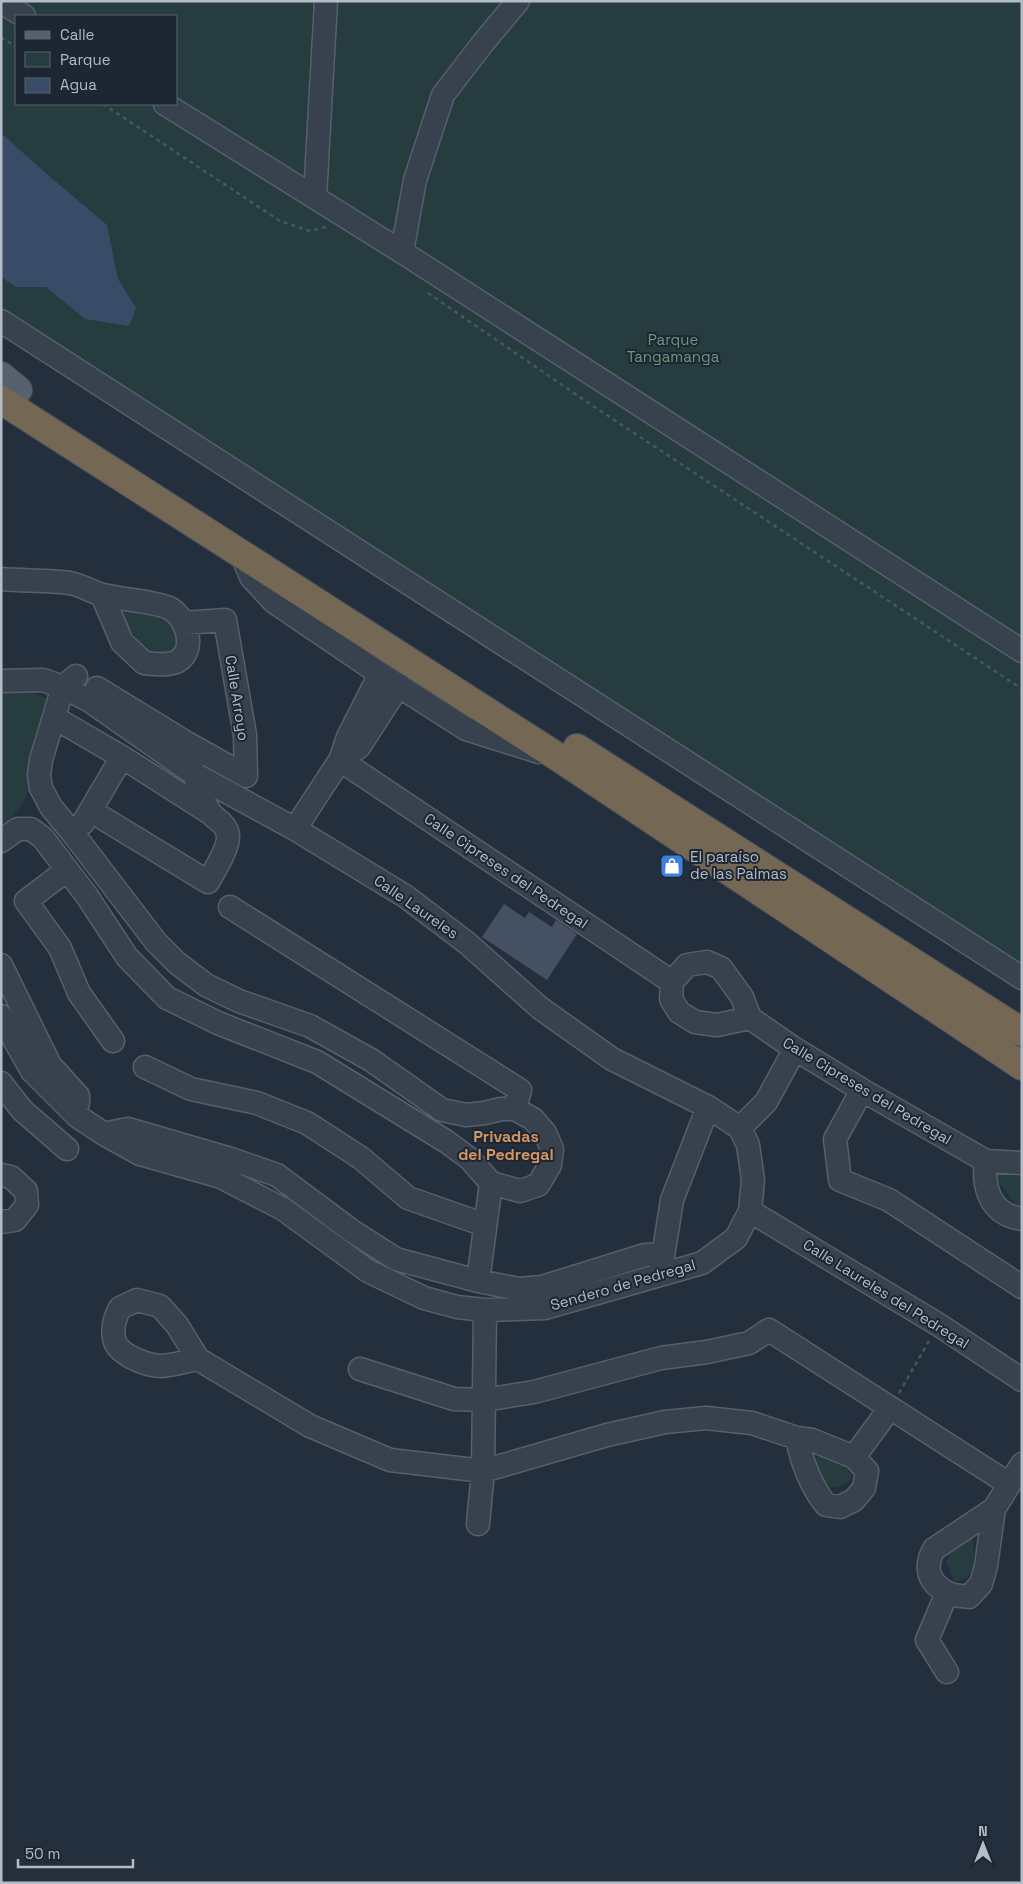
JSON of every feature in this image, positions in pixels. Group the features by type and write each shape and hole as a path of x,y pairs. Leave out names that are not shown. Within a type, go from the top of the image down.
{"highway":[{"path":"5,391 48,430 561,759 1022,1066"},
{"path":"5,391 1022,1032"}],"street":[{"path":"315,197 326,1"},
{"path":"402,252 416,180 443,94 518,1"},
{"path":"1,2 22,15"},
{"path":"167,105 353,220 1022,651"},
{"path":"1,322 1022,978"},
{"path":"240,552 251,577 274,602 389,680 466,729 561,759"},
{"path":"1,580 72,583 102,595 169,608 184,623 189,646 178,661 162,664 144,663 122,642 102,595"},
{"name":"Calle Arroyo","path":"184,623 225,620 245,735 246,776 185,742"},
{"path":"1,665 39,665 185,742 194,774 210,813"},
{"name":"Calle Laureles","path":"1,681 18,679 70,681 90,700 194,774 295,829 406,896 467,943 540,1008 612,1059 708,1107 740,1128"},
{"path":"295,829 340,760 359,747 389,680"},
{"path":"1,841 18,829 31,829 43,838 87,896 128,958 167,998 218,1023 317,1062 448,1142 470,1159 491,1183 520,1191 538,1185 550,1165 552,1149 545,1132 533,1118 514,1109 466,1115 442,1110 371,1060 310,1026 239,1001 206,985 176,963 156,942 51,807 41,788 39,775 41,760 70,681"},
{"path":"55,718 122,757 210,813 224,825 228,835 224,849 208,882 91,811"},
{"path":"75,836 122,757"},
{"name":"Calle Cipreses del Pedregal","path":"340,760 672,982"},
{"path":"67,870 26,901 60,948 79,993 113,1041"},
{"path":"230,907 520,1090 514,1109"},
{"path":"707,962 721,968 742,997 750,1018 717,1025 695,1022 679,1012 672,999 672,982 687,965 707,962"},
{"path":"1,965 8,999 41,1068"},
{"name":"Sendero de Pedregal","path":"1,1016 77,1116 104,1134 226,1168 368,1271 424,1298 485,1310 543,1298 645,1255 662,1264 702,1263 736,1238 750,1211"},
{"name":"Calle Cipreses del Pedregal","path":"750,1018 795,1049 862,1090 986,1161 1022,1163"},
{"path":"750,1211 753,1180 748,1145 740,1128 766,1102 795,1049"},
{"path":"145,1067 191,1089 257,1103 307,1123 361,1158 408,1198 485,1225"},
{"path":"1,1083 22,1110 67,1148"},
{"path":"862,1090 834,1139 840,1180 889,1200 1022,1287"},
{"path":"662,1264 672,1200 708,1107"},
{"path":"986,1161 986,1186 993,1204 1006,1214 1022,1219"},
{"path":"226,1168 277,1175 352,1231 396,1259 478,1281 519,1289 543,1298"},
{"path":"1,1174 11,1177 26,1191 27,1205 15,1220 1,1222"},
{"path":"478,1281 491,1183"},
{"path":"283,1209 295,1189"},
{"name":"Calle Laureles del Pedregal","path":"750,1211 939,1325 1022,1380"},
{"path":"341,1252 352,1231"},
{"path":"424,1298 430,1268"},
{"path":"478,1524 482,1471 485,1310"},
{"path":"360,1369 454,1399 484,1400 534,1392 662,1358 708,1352 749,1343 769,1330 1009,1484"},
{"path":"198,1359 310,1426 390,1460 482,1471 607,1435 665,1422 706,1418 752,1423 797,1438 812,1440 861,1464"},
{"path":"797,1438 802,1460 815,1491 826,1505 840,1507 854,1500 864,1488 861,1464 890,1408"},
{"path":"994,1509 934,1550 929,1559 928,1569 933,1581 947,1593 969,1596 980,1584 990,1545 994,1509 1022,1464"},
{"path":"947,1593 926,1640 947,1672"}],"path":[{"path":"1,36 15,45"},
{"path":"105,105 280,221 310,231 353,220"},
{"path":"428,293 581,398 1022,689"},
{"path":"890,1408 939,1325"}],"green space":[{"name":"Parque Tangamanga","path":"1,1 1022,1 1022,987 1,329"},
{"path":"121,605 163,616 173,625 179,644 169,654 149,655 128,626"},
{"path":"26,691 55,701 43,752 31,786 13,816 1,827 1,692"},
{"path":"1022,1168 1022,1207 1019,1208 990,1172"},
{"path":"819,1455 843,1463 852,1475 847,1484 830,1488 821,1481 812,1464"},
{"path":"973,1539 974,1566 968,1577 954,1582 946,1561 957,1544"}],"water":[{"path":"1,133 107,225 118,279 136,308 129,326 85,319 46,287 16,287 1,277"}],"building":[{"path":"504,904 525,918 529,912 552,927 556,920 577,934 547,980 482,937"}],"place":[{"name":"El paraíso de las Palmas","path":"672,866"}],"district":[{"name":"Privadas del Pedregal","path":"506,1145"}]}
